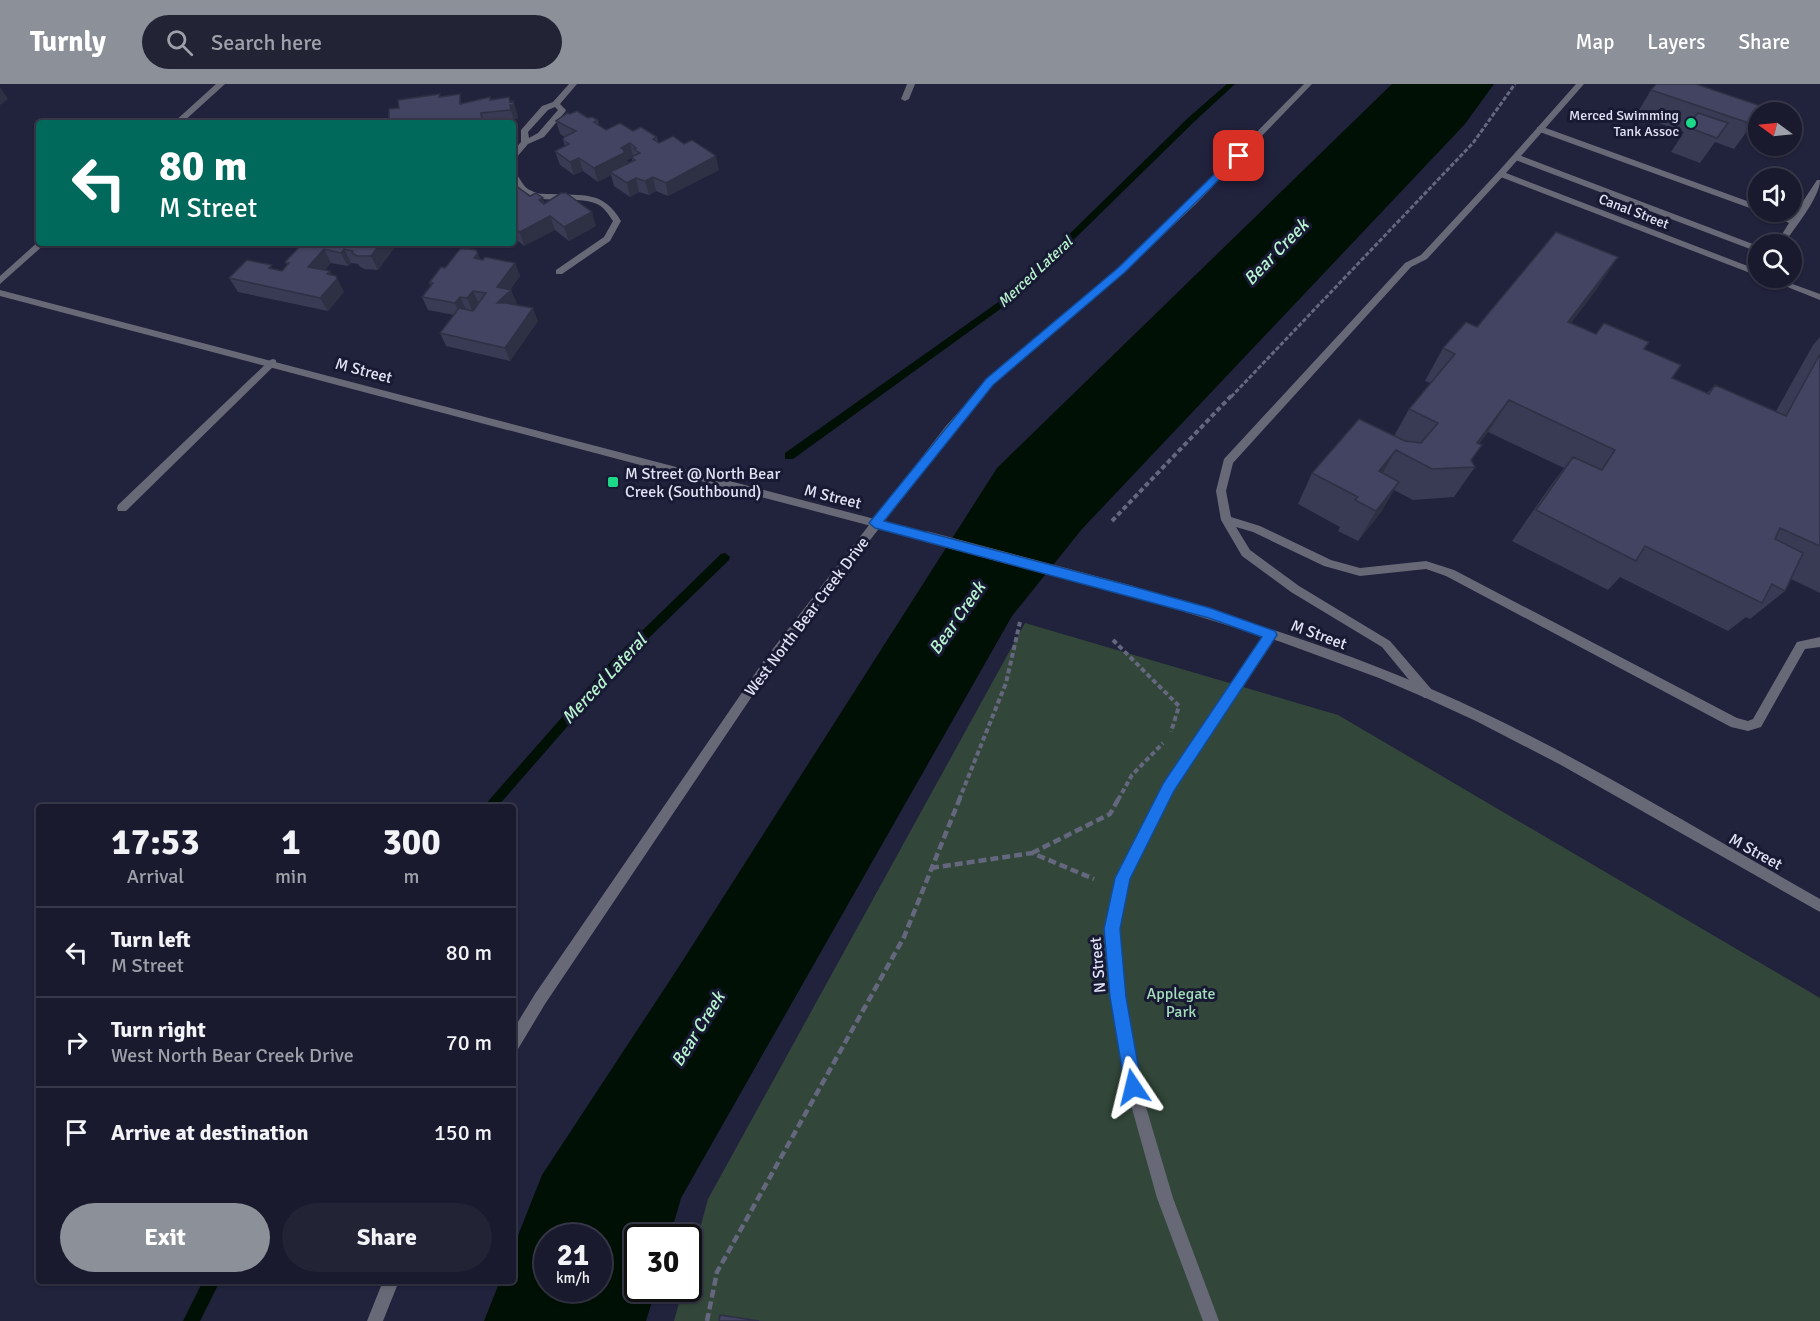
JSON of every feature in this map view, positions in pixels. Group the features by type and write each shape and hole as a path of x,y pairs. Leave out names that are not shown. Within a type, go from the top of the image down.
{"street":[{"path":"180,120 221,84"},
{"path":"525,142 524,132 528,127 545,108 556,104 573,84"},
{"path":"905,99 911,84"},
{"name":"West North Bear Creek Drive","path":"516,1039 540,999 769,662 875,523 990,382 1129,263 1193,202 1308,84"},
{"path":"1428,694 1386,644 1295,589 1246,553 1226,520 1221,491 1228,462 1408,265 1424,257 1580,84"},
{"path":"516,152 525,142 541,135 562,110 556,104"},
{"path":"1540,129 1748,204"},
{"path":"1516,157 1748,245"},
{"name":"Canal Street","path":"1501,174 1748,269"},
{"path":"516,180 519,187 531,193 594,199 613,210 617,220 614,230 607,239 559,272"},
{"path":"1802,211 1820,182"},
{"path":"1787,234 1795,222"},
{"path":"0,280 39,246"},
{"path":"1796,288 1820,297"},
{"name":"M Street","path":"0,293 273,363 622,459 875,523 1210,614 1355,665 1428,694 1527,741 1820,906"},
{"path":"122,508 273,363"},
{"path":"1226,520 1256,529 1328,563 1360,572 1426,565 1450,573 1735,723 1748,726 1757,723 1801,645 1820,642"},
{"name":"N Street","path":"1211,1321 1165,1198 1133,1087 1118,997 1112,929 1122,878 1169,786 1271,635"},
{"path":"375,1321 390,1284"}],"path":[{"path":"1112,521 1473,143 1515,84"},
{"path":"707,1321 717,1272 904,937 1006,683 1020,622"},
{"path":"931,868 1032,852 1110,814 1132,776 1170,736 1179,706 1113,640"},
{"path":"1032,852 1120,890"}],"green space":[{"name":"Applegate Park","path":"1025,623 1338,715 1820,998 1820,1321 674,1321 679,1302 702,1302 701,1224 708,1199"}],"water":[{"name":"Bear Creek","path":"1392,84 1494,84 1465,124 1082,529 1012,616 681,1198 674,1224 624,1224 624,1302 652,1302 646,1321 484,1321 499,1284 516,1284 516,1240 542,1175 678,968 997,468"}],"building":[{"path":"1656,84 1696,84 1749,102 1748,123 1651,90"},
{"path":"440,94 439,97 460,94 460,104 490,97 490,100 509,97 510,102 513,101 514,105 510,105 511,110 481,113 482,120 389,120 389,109 399,108 398,100"},
{"path":"577,111 588,118 598,120 594,122 606,130 620,123 633,131 641,127 657,137 653,139 659,143 673,136 684,144 692,140 716,156 666,183 653,177 645,181 636,178 627,183 610,172 635,160 631,157 640,153 630,143 621,148 624,153 594,168 579,158 570,162 555,151 569,144 563,140 564,137 576,131 556,121 567,113"},
{"path":"1698,113 1728,123 1717,138 1687,127"},
{"path":"516,186 530,196 536,193 543,198 539,200 544,204 561,193 566,193 592,212 564,227 550,216 520,232 516,229"},
{"path":"1556,232 1618,257 1568,322 1596,334 1604,323 1649,342 1644,349 1681,365 1672,378 1709,394 1715,385 1786,416 1820,354 1820,546 1780,528 1775,539 1803,553 1785,591 1772,584 1762,603 1645,546 1636,561 1536,510 1573,457 1602,470 1615,450 1509,400 1477,443 1482,445 1471,460 1475,467 1432,469 1396,450 1379,471 1399,482 1376,511 1355,500 1358,497 1312,473 1359,419 1405,441 1421,443 1438,423 1409,409 1455,354 1443,348 1466,322 1477,327"},
{"path":"300,246 379,246 371,256 357,256 352,253 353,251 344,249 341,253 324,249 308,267 330,271 327,274 336,276 337,279 320,298 229,278 247,260 272,265 269,268 282,271 289,263 285,262"},
{"path":"460,249 476,250 478,253 474,258 483,260 485,257 515,263 497,287 511,290 497,303 533,308 505,348 440,333 459,308 473,311 486,293 473,291 467,298 460,297 455,303 422,297 433,283 429,283 441,267 445,268"},
{"path":"720,1315 759,1321 719,1321"}],"waterway":[{"name":"Merced Lateral","path":"789,456 1007,300 1192,119 1231,84"},
{"name":"Merced Lateral","path":"492,804 618,661 725,557"},
{"name":"Merced Lateral","path":"191,1321 210,1284"}],"place":[{"name":"Merced Swimming Tank Assoc","path":"1691,123"},
{"name":"M Street @ North Bear Creek (Southbound)","path":"613,482"}],"route":[{"path":"1133,1087 1118,997 1112,929 1122,878 1169,786 1271,635 1131,591 875,523 990,382 1121,270 1239,156"}]}
